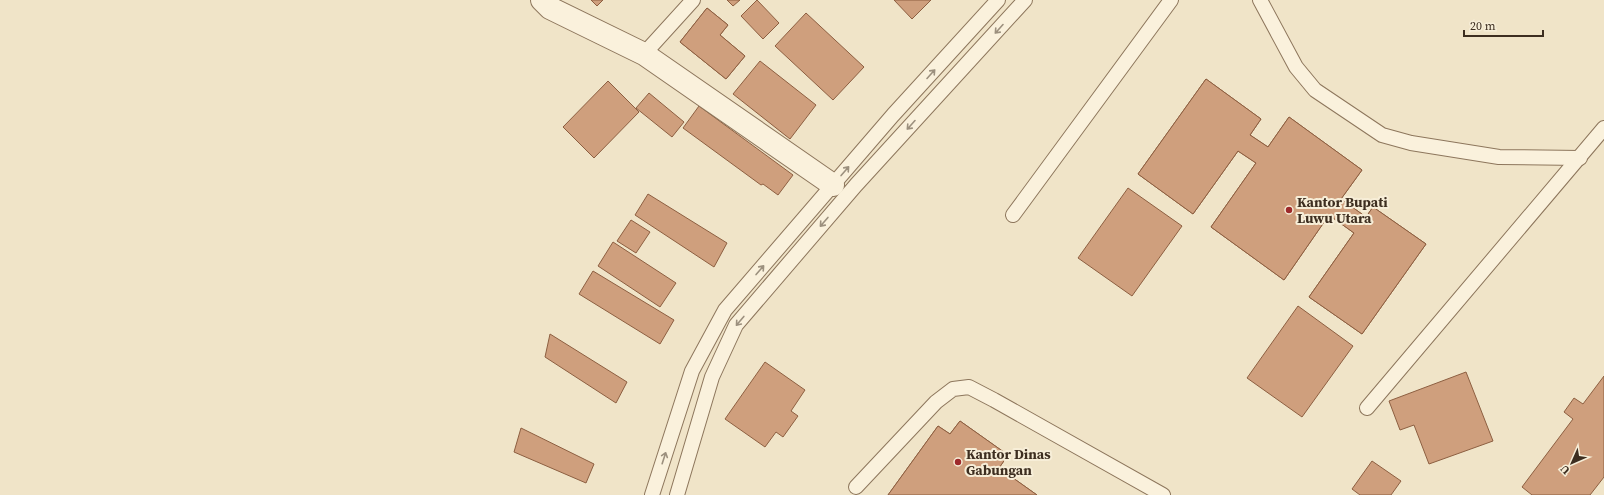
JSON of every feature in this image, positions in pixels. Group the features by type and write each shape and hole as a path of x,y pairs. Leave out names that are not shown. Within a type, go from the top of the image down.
{"street":[{"path":"542,0 550,8 644,54 832,185"}],"lane":[{"path":"644,54 693,0"},
{"path":"652,495 692,371 725,310 893,115 998,0"},
{"path":"677,495 712,376 736,325 856,185 1025,0"},
{"path":"1013,215 1171,0"},
{"path":"1260,0 1296,67 1315,90 1382,135 1411,143 1500,157 1580,158"},
{"path":"1367,408 1604,128"},
{"path":"856,487 936,402 953,389 969,387 1163,495"}],"building":[{"path":"591,0 603,0 597,6"},
{"path":"727,0 740,0 733,6"},
{"path":"757,0 779,23 763,39 741,16"},
{"path":"894,0 931,0 912,19"},
{"path":"707,8 728,25 720,35 745,56 726,79 680,42"},
{"path":"707,8 728,25 720,35 745,56 726,79 680,42"},
{"path":"806,13 864,67 833,100 775,46"},
{"path":"760,61 816,105 790,139 733,94"},
{"name":"Kantor Bupati Luwu Utara","path":"1206,79 1261,119 1250,135 1268,147 1289,117 1362,170 1341,199 1366,217 1373,207 1426,244 1362,334 1309,297 1354,233 1329,215 1284,280 1211,227 1256,163 1238,151 1193,214 1138,174"},
{"name":"Kantor Bupati Luwu Utara","path":"1206,79 1261,119 1250,135 1268,147 1289,117 1362,170 1341,199 1366,217 1373,207 1426,244 1362,334 1309,297 1354,233 1329,215 1284,280 1211,227 1256,163 1238,151 1193,214 1138,174"},
{"path":"608,81 639,112 594,158 563,127"},
{"path":"649,93 684,122 672,137 636,108"},
{"path":"699,106 793,175 778,195 763,184 761,185 683,128"},
{"path":"1128,188 1182,226 1132,296 1078,258"},
{"path":"648,194 727,243 714,267 635,215"},
{"path":"631,220 650,232 636,253 617,241"},
{"path":"613,242 676,283 660,307 598,266"},
{"path":"593,271 674,320 660,344 579,294"},
{"path":"1298,306 1353,346 1302,417 1247,378"},
{"path":"550,334 627,382 616,403 545,357"},
{"path":"765,362 805,390 791,411 798,416 783,437 776,432 765,447 725,419"},
{"path":"1466,372 1493,441 1429,464 1414,425 1400,430 1389,401"},
{"path":"1604,376 1604,477 1590,495 1532,495 1522,487 1573,419 1564,412 1574,398 1583,404"},
{"name":"Kantor Dinas Gabungan","path":"960,421 1008,455 999,468 1037,495 888,495 938,426 950,434"},
{"name":"Kantor Dinas Gabungan","path":"960,421 1008,455 999,468 1037,495 888,495 938,426 950,434"},
{"path":"521,428 594,464 586,483 514,452"},
{"path":"1372,461 1401,481 1391,495 1360,495 1352,489"}],"place":[{"name":"Kantor Bupati Luwu Utara","path":"1289,210"},
{"name":"Kantor Dinas Gabungan","path":"958,462"}]}
